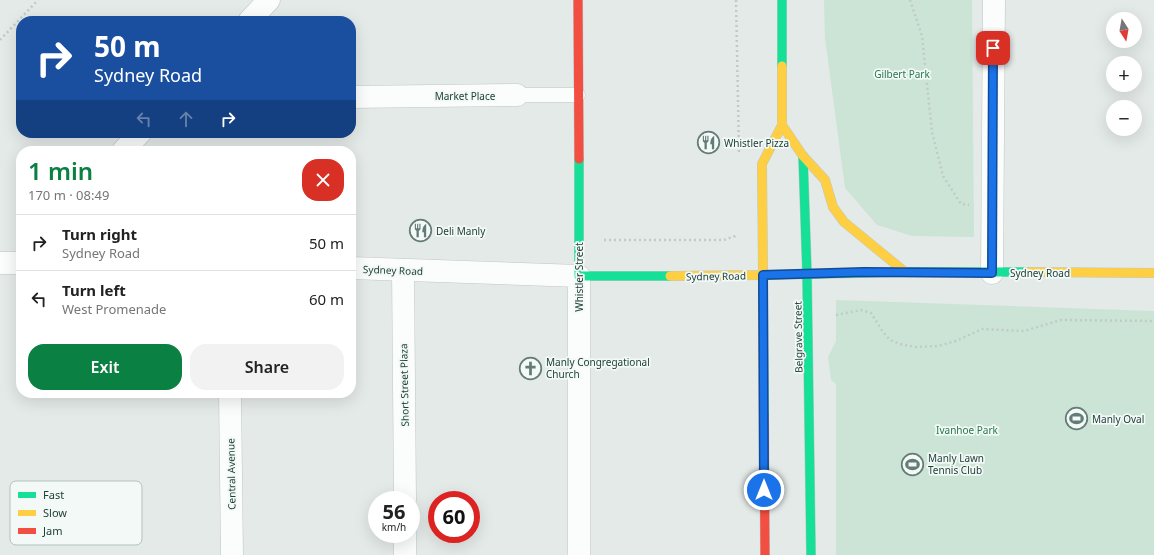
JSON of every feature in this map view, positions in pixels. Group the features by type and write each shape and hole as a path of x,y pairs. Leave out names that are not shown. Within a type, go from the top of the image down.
{"main road":[{"name":"Whistler Street","path":"578,0 579,276"},
{"path":"765,555 762,164 782,125 782,0"},
{"path":"782,125 803,156 825,180 833,207 844,222 905,272"},
{"name":"Belgrave Street","path":"803,156 807,274 811,555"},
{"name":"Sydney Road","path":"579,276 763,275 905,272 1154,273"}],"street":[{"path":"254,16 269,0"},
{"path":"992,273 994,0"},
{"name":"Market Place","path":"356,96 517,95"},
{"path":"128,146 135,138"},
{"name":"Sydney Road","path":"356,268 579,276"},
{"name":"Short Street Plaza","path":"403,270 405,491"},
{"name":"Whistler Street","path":"579,276 579,555"},
{"name":"Central Avenue","path":"230,398 232,555"},
{"path":"405,543 405,555"}],"lane":[{"name":"Market Place","path":"517,95 578,95"}],"path":[{"path":"23,16 38,0"},
{"path":"736,0 739,156"},
{"path":"910,0 922,36 932,132 943,176 961,204 993,207"},
{"path":"0,40 16,23"},
{"path":"601,234 602,240 724,240 735,236 737,230"},
{"path":"836,315 861,310 871,313 890,340 914,347 938,346 956,341 982,329 1024,331 1061,320 1154,321"}],"green space":[{"name":"Gilbert Park","path":"824,0 972,0 974,237 912,236 877,225 845,188 825,38"},
{"name":"Ivanhoe Park","path":"836,300 1154,311 1154,555 836,555 836,384 831,380 828,357 836,341"}],"traffic: fast":[{"path":"782,0 782,66"},
{"path":"803,156 807,274"},
{"path":"579,159 579,276 670,276"},
{"path":"764,415 763,275 905,272 1027,272"},
{"path":"807,274 811,555"}],"traffic: slow":[{"path":"670,276 763,275 762,164 782,125 782,66"},
{"path":"782,125 803,156 825,180 833,207 844,222 905,272"},
{"path":"1027,272 1154,273"}],"traffic: jam":[{"path":"578,0 579,159"},
{"path":"764,415 765,555"}],"place":[{"name":"Whistler Pizza","path":"708,143"},
{"name":"Deli Manly","path":"421,231"},
{"name":"Manly Congregational Church","path":"530,368"},
{"name":"Manly Oval","path":"1077,419"},
{"name":"Manly Lawn Tennis Club","path":"913,464"}],"route":[{"path":"764,490 763,275 864,272 992,273 994,240 993,48"}]}
